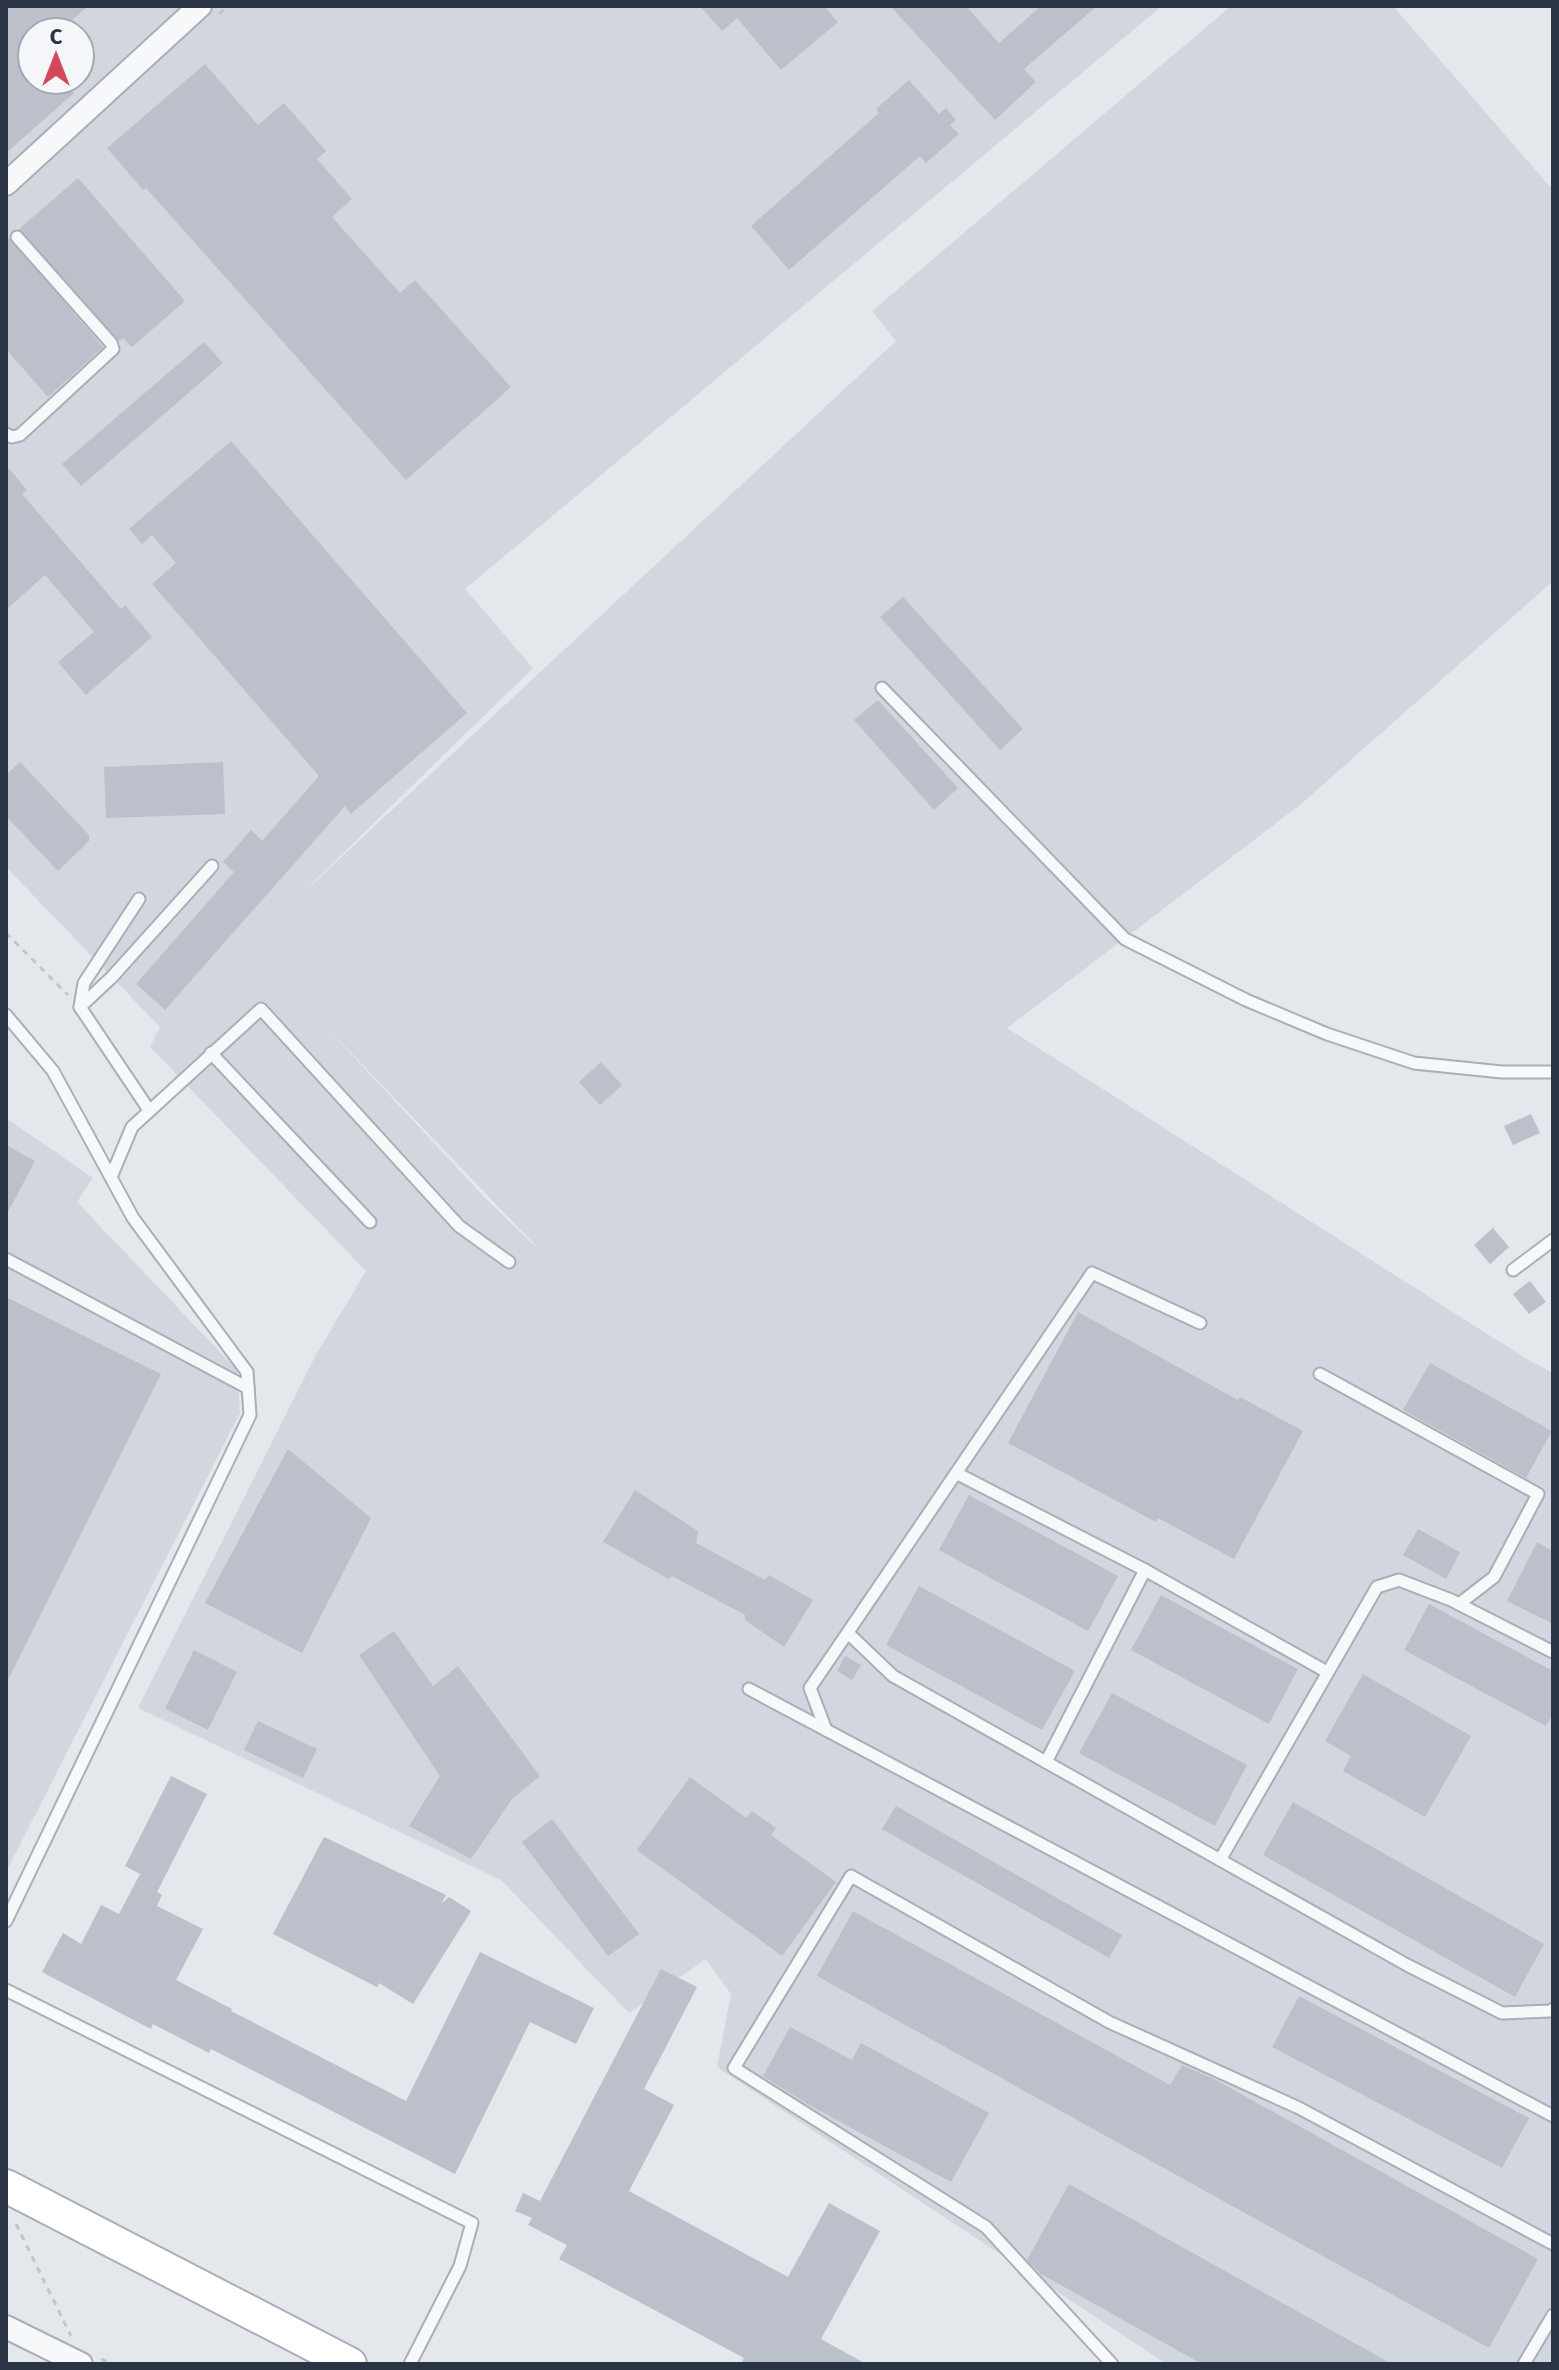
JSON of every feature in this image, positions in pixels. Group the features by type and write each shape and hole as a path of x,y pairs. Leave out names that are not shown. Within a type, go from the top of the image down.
{"main road":[{"path":"6,2186 350,2364"}],"street":[{"path":"6,184 200,6"},
{"path":"6,2327 86,2356"}],"lane":[{"path":"6,434 12,437 20,435 113,349 17,237"},
{"path":"882,688 1125,939 1246,1000 1327,1034 1414,1063 1502,1072 1553,1072"},
{"path":"80,1007 112,977 212,866"},
{"path":"139,899 84,983 80,1007 149,1110"},
{"path":"111,1177 128,1132 261,1009 459,1226 509,1262"},
{"path":"6,1015 53,1071 133,1218 247,1372 250,1415 6,1921"},
{"path":"211,1053 370,1222"},
{"path":"1513,1270 1553,1240"},
{"path":"6,1259 248,1388"},
{"path":"826,1730 810,1688 1092,1273 1200,1323"},
{"path":"1320,1374 1538,1494 1494,1577 1459,1604"},
{"path":"956,1473 1145,1570 1327,1672"},
{"path":"1046,1762 1145,1570"},
{"path":"1220,1860 1377,1587 1399,1580 1459,1604 1553,1652"},
{"path":"848,1633 893,1676 1407,1965 1502,2013 1553,2009"},
{"path":"749,1689 1553,2116"},
{"path":"1112,2364 986,2227 734,2068 851,1876 1109,2022 1299,2108 1553,2244"},
{"path":"6,1990 472,2223 460,2266 410,2364"},
{"path":"1524,2364 1553,2315"}],"path":[{"path":"6,933 80,1007"},
{"path":"16,2224 86,2356 112,2364"}],"shaded area":[{"path":"6,6 1162,6 465,589 533,668 292,903 896,341 872,311 1231,6 1393,6 1553,190 1553,581 1300,805 1007,1028 1553,1373 1553,2364 1167,2364 717,2067 731,1994 706,1959 629,2013 501,1880 138,1708 317,1353 366,1271 150,1047 160,1027 6,867","holes":["312,1012 537,1247 486,1199"]},
{"path":"6,1118 93,1178 77,1202 237,1370 240,1413 6,1872"}],"building":[{"path":"6,6 88,6 76,16 16,16 16,96 71,96 6,153"},
{"path":"700,6 824,6 838,22 781,70 737,18 722,31"},
{"path":"890,6 966,6 999,43 1041,6 1097,6 1024,69 1036,82 995,120"},
{"path":"205,64 258,125 284,103 326,151 317,159 352,199 332,217 400,293 415,280 511,387 406,480 107,148"},
{"path":"909,80 939,114 946,108 956,120 950,125 959,134 926,163 920,156 789,270 751,226 879,113 876,109"},
{"path":"78,178 185,301 132,347 123,338 119,341 19,229"},
{"path":"9,238 103,347 48,397 6,349 6,241"},
{"path":"204,342 223,363 81,486 62,464"},
{"path":"231,441 467,713 351,814 345,806 165,1010 136,984 234,872 223,862 251,830 262,841 319,776 152,584 176,563 152,535 142,544 129,529"},
{"path":"6,465 27,490 22,494 121,609 125,605 152,637 86,695 58,662 94,632 45,575 6,610"},
{"path":"903,597 1023,729 1000,750 880,617"},
{"path":"878,700 958,788 934,810 854,720"},
{"path":"20,762 89,835 89,841 58,871 6,816 6,775"},
{"path":"223,762 225,814 106,818 104,767"},
{"path":"601,1062 622,1085 600,1105 579,1082"},
{"path":"1531,1114 1540,1133 1513,1145 1504,1126"},
{"path":"6,1145 35,1161 6,1216"},
{"path":"1493,1228 1509,1247 1490,1264 1474,1245"},
{"path":"1530,1281 1546,1302 1529,1314 1513,1294"},
{"path":"6,1297 161,1374 6,1684"},
{"path":"1078,1312 1238,1400 1240,1397 1303,1431 1234,1559 1158,1518 1156,1522 1008,1443"},
{"path":"1430,1363 1552,1431 1526,1478 1403,1410"},
{"path":"288,1449 371,1518 302,1653 205,1603"},
{"path":"635,1490 698,1531 696,1543 765,1580 769,1575 813,1600 784,1647 745,1620 745,1615 672,1576 669,1579 603,1542"},
{"path":"969,1495 1118,1576 1088,1631 939,1550"},
{"path":"1418,1529 1460,1552 1446,1579 1403,1555"},
{"path":"1537,1542 1553,1551 1553,1624 1507,1601"},
{"path":"919,1586 1075,1671 1042,1730 886,1645"},
{"path":"1161,1595 1298,1669 1269,1724 1131,1650"},
{"path":"1429,1604 1553,1671 1553,1713 1546,1726 1404,1650"},
{"path":"394,1631 433,1686 458,1666 540,1776 512,1799 471,1859 409,1826 440,1776 359,1655"},
{"path":"194,1650 237,1672 208,1730 165,1709"},
{"path":"845,1656 861,1665 852,1680 837,1671"},
{"path":"1363,1674 1471,1736 1425,1817 1343,1771 1351,1756 1325,1741"},
{"path":"1112,1693 1247,1765 1215,1826 1079,1753"},
{"path":"258,1721 317,1749 303,1778 244,1750"},
{"path":"171,1776 207,1794 157,1892 162,1895 157,1906 203,1929 176,1980 231,2011 406,2101 480,1952 594,2008 576,2044 530,2022 455,2174 211,2049 209,2053 153,2024 151,2029 42,1972 63,1933 81,1944 101,1905 119,1914 140,1874 125,1866"},
{"path":"690,1777 746,1818 752,1811 776,1828 771,1835 836,1882 782,1956 637,1850"},
{"path":"1293,1802 1544,1944 1515,1997 1263,1855"},
{"path":"896,1806 1122,1935 1109,1958 882,1829"},
{"path":"552,1819 639,1934 608,1956 522,1842"},
{"path":"324,1837 446,1895 441,1904 449,1897 471,1911 413,2004 379,1983 377,1987 273,1934"},
{"path":"853,1911 1170,2085 1182,2065 1216,2080 1538,2259 1489,2348 817,1976"},
{"path":"661,1969 697,1987 644,2089 674,2105 629,2191 788,2277 829,2203 880,2231 821,2339 866,2364 741,2364 744,2358 559,2259 567,2245 528,2225 532,2218 515,2211 523,2193 540,2201"},
{"path":"1299,1996 1529,2118 1502,2168 1272,2047"},
{"path":"790,2027 852,2060 861,2043 989,2113 951,2182 809,2105 763,2076"},
{"path":"1069,2184 1392,2364 1202,2364 1041,2274 1027,2260"}]}
